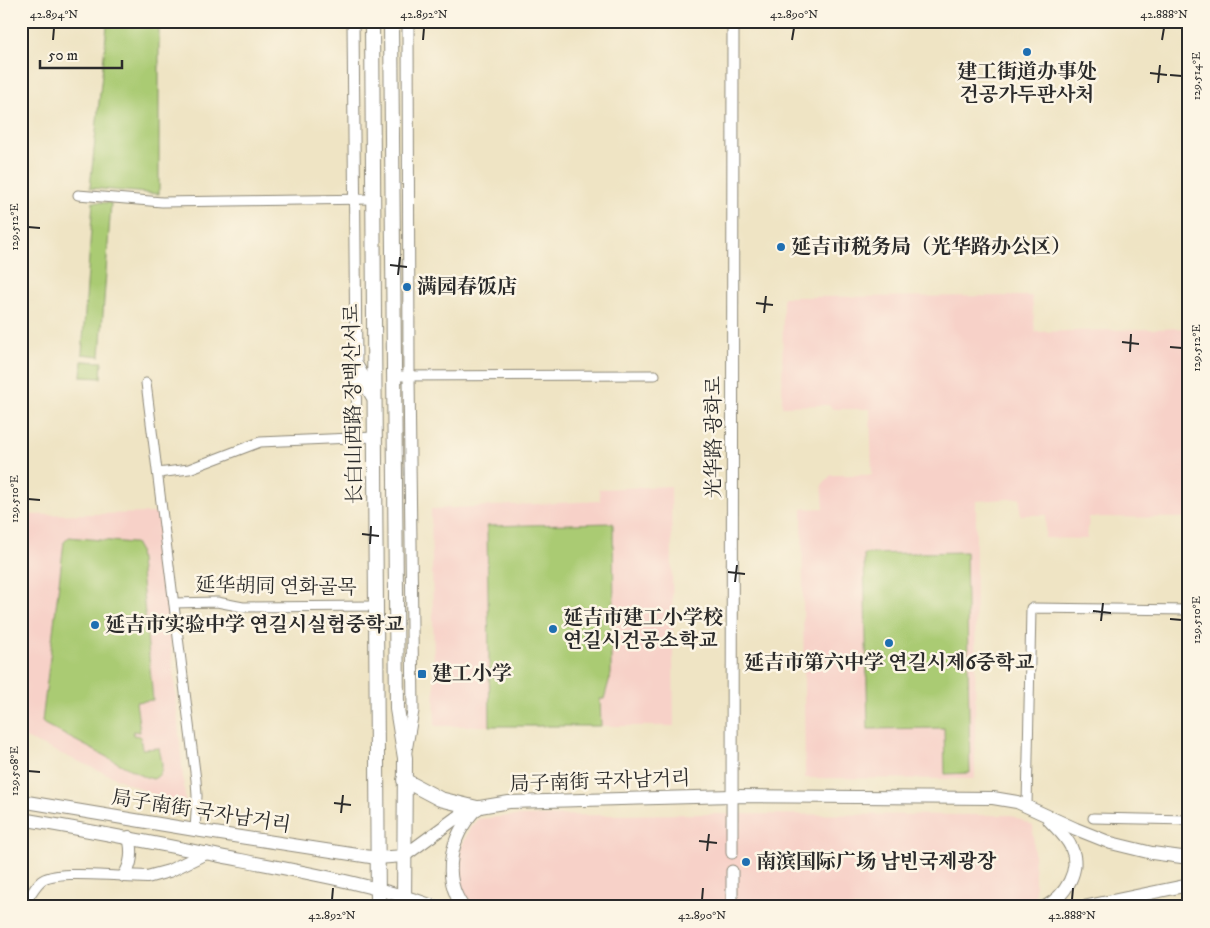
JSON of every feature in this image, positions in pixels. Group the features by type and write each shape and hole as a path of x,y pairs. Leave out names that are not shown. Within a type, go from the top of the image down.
{"main road":[{"name":"长白山西路 장백산서로","path":"372,21 376,858 378,907"},
{"name":"长白山西路 장백산서로","path":"391,21 397,710 405,758 404,901"},
{"path":"356,366 374,396"},
{"path":"404,780 440,799 477,808 463,826 452,854 452,879 456,895 463,907"},
{"name":"局子南街 국자남거리","path":"21,801 376,858 404,856 464,812 509,802 732,796 993,798 1017,802 1111,843 1152,853 1189,858"},
{"path":"1044,815 1064,836 1074,854 1074,872 1067,887 1061,895 1045,907"},
{"name":"局子南街 국자남거리","path":"21,819 129,837 348,880 378,888 404,901 436,907"},
{"path":"129,837 132,859 124,876 147,877 169,872 206,853"},
{"path":"1083,907 1189,885"}],"street":[{"name":"长白山西路 장백산서로","path":"353,21 356,366"},
{"name":"长白山西路 장백산서로","path":"405,758 414,710 409,376 408,21"},
{"name":"光华路 광화로","path":"732,853 733,21"},
{"path":"78,195 162,202 373,199"},
{"path":"356,366 357,438"},
{"path":"394,376 656,375"},
{"path":"146,383 197,788 195,830"},
{"path":"158,473 189,469 260,442 374,437"},
{"name":"延华胡同 연화골목","path":"174,603 217,602 243,607 376,606"},
{"path":"1027,806 1031,608 1189,610"},
{"path":"1093,818 1189,820"},
{"path":"732,871 732,907"},
{"path":"23,907 41,880 50,876 65,874 124,876"}],"shaded area":[{"path":"1032,296 1035,332 1189,328 1189,518 1089,517 1087,539 1045,538 1046,515 1020,515 1020,498 976,501 975,779 805,778 802,509 824,508 822,485 831,475 872,475 870,409 833,409 829,405 782,406 783,297"},
{"name":"延吉市建工小学校 연길시건공소학교","path":"671,486 674,726 435,726 431,509 600,501 599,489"},
{"name":"延吉市实验中学 연길시실험중학교","path":"159,513 186,809 21,736 21,515"},
{"path":"699,814 1011,815 1033,826 1036,905 960,907 473,907 464,894 459,882 458,854 471,826 478,819 509,816"}],"green space":[{"path":"107,26 159,27 159,194 90,188"},
{"path":"93,202 111,203 100,356 82,354"},
{"path":"82,361 102,362 101,378 81,377"},
{"path":"613,523 614,617 611,617 611,674 604,699 600,699 601,726 490,726 487,526"},
{"path":"69,537 135,543 139,550 153,700 136,702 140,732 133,731 133,735 140,736 142,749 159,748 162,770 153,779 143,776 42,722 64,542"},
{"path":"966,552 970,773 945,774 944,728 868,729 864,554"}],"place":[{"name":"建工街道办事处 건공가두판사처","path":"1027,52"},
{"name":"延吉市税务局（光华路办公区）","path":"781,247"},
{"name":"满园春饭店","path":"407,287"},
{"name":"延吉市实验中学 연길시실험중학교","path":"95,625"},
{"name":"延吉市建工小学校 연길시건공소학교","path":"553,629"},
{"name":"延吉市第六中学 연길시제6중학교","path":"889,643"},
{"name":"建工小学","path":"422,674"},
{"name":"南滨国际广场 남빈국제광장","path":"746,862"}]}
